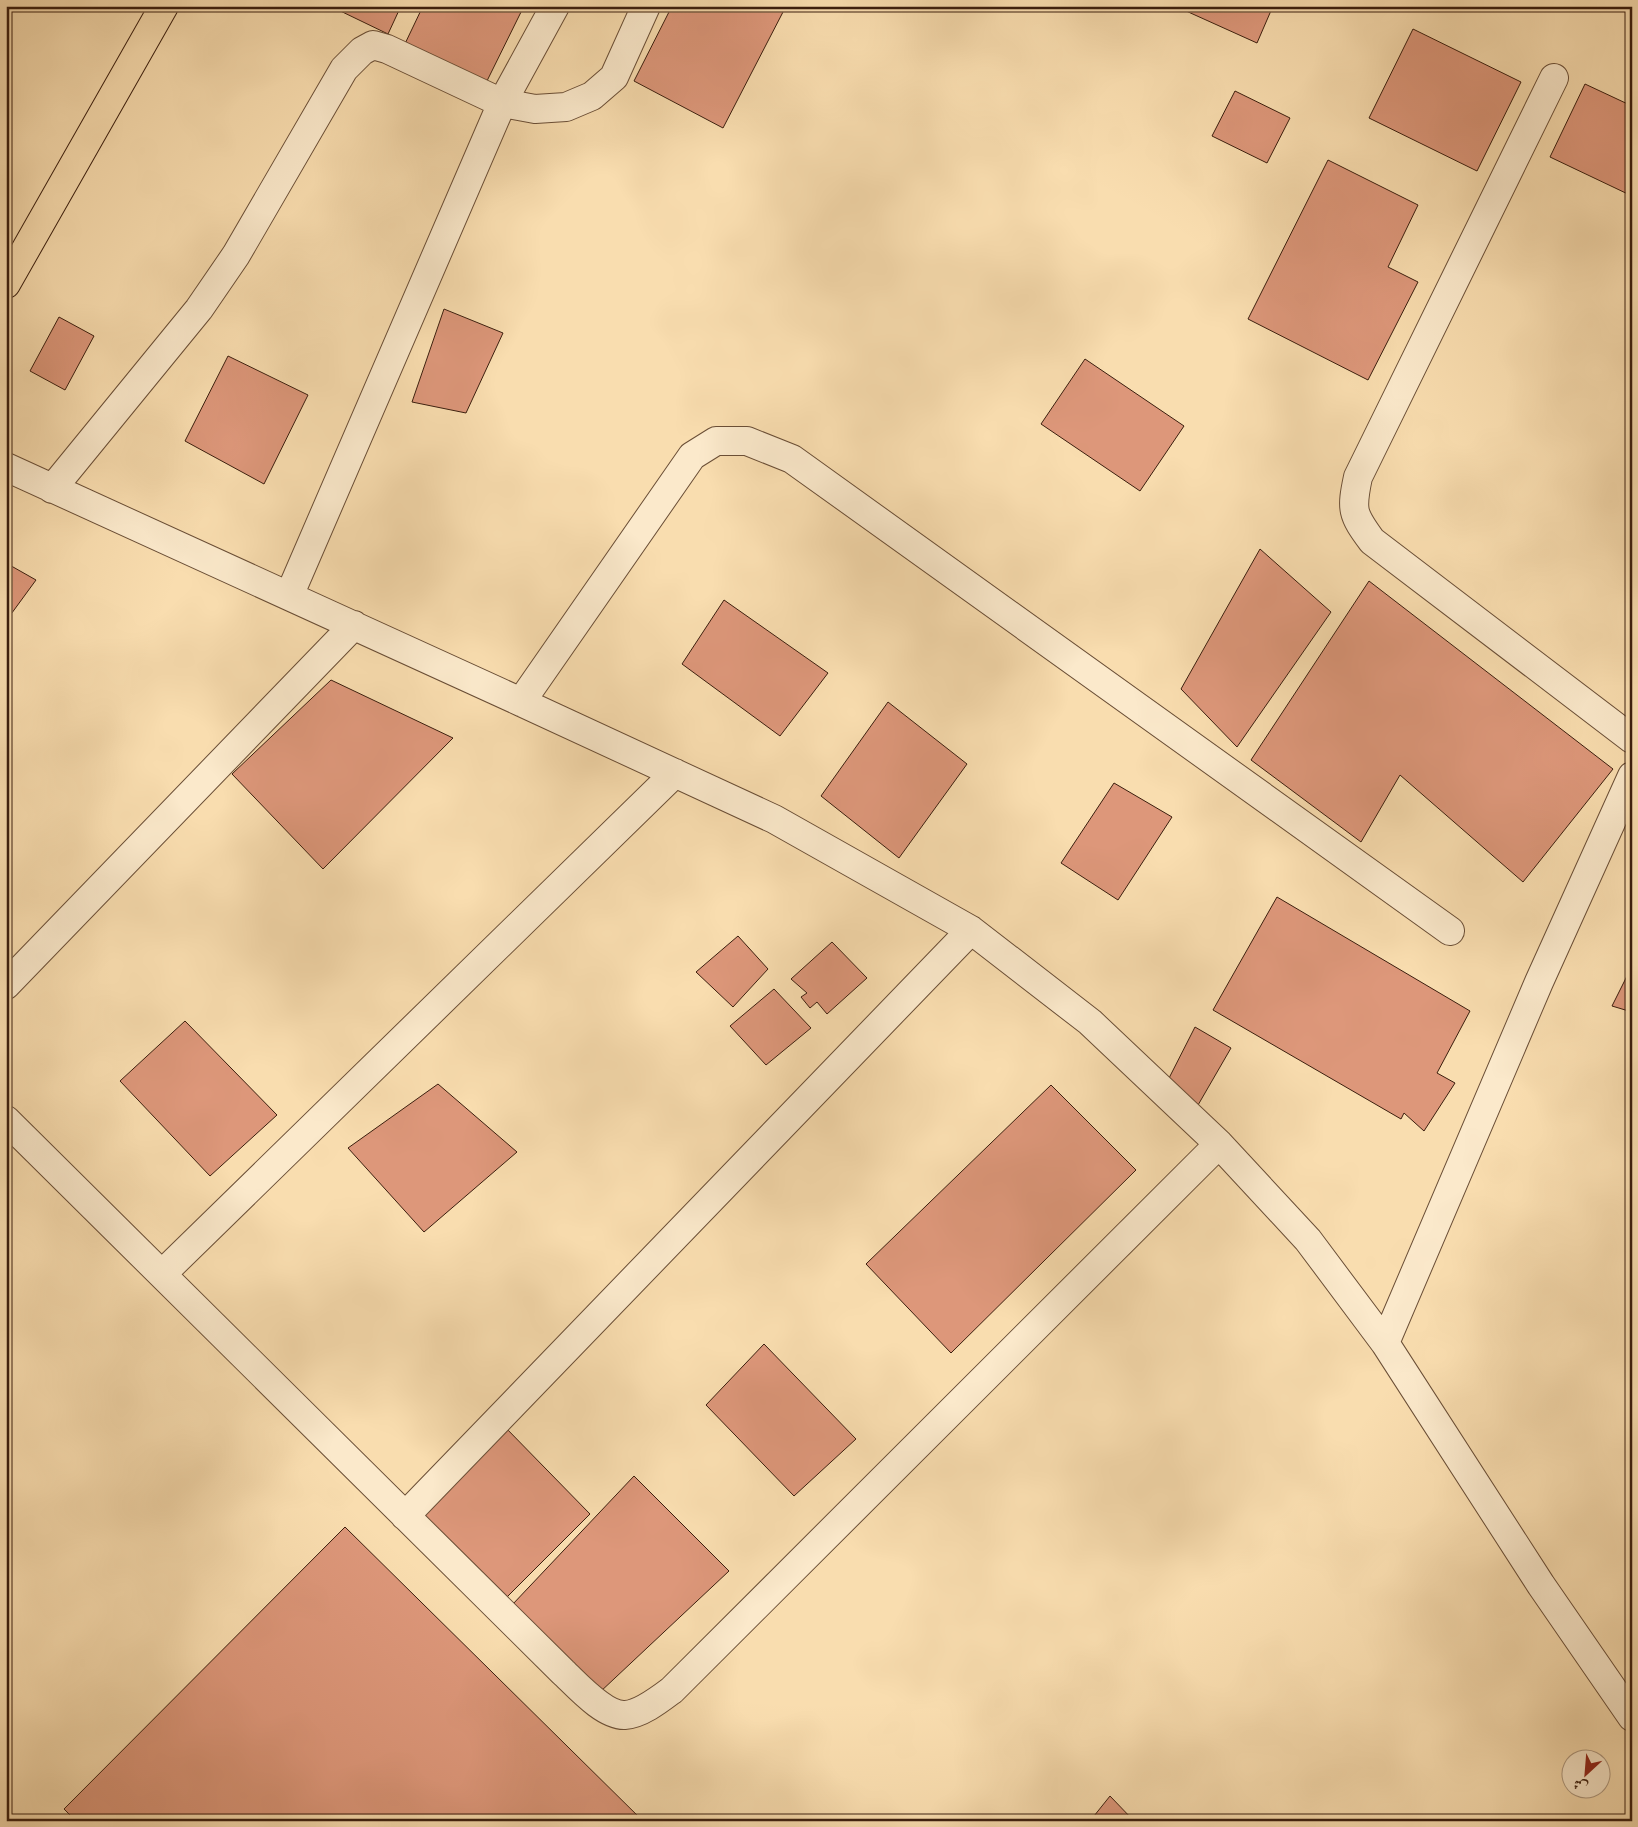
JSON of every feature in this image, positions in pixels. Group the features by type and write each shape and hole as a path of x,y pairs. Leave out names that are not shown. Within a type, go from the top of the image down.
{"main road":[{"path":"6,284 164,6"}],"street":[{"path":"289,596 502,103 555,6"},
{"path":"52,489 199,309 236,255 344,69 362,51 373,45 387,48 502,103 534,109 566,107 592,96 614,77 646,6"},
{"path":"1554,78 1358,477 1353,501 1357,522 1372,541 1632,740"},
{"path":"521,702 692,456 716,441 747,441 792,459 1450,931"},
{"path":"6,467 354,625 774,820 971,930 1090,1022 1219,1144 1308,1240 1385,1343 1541,1585 1632,1717"},
{"path":"6,985 354,625"},
{"path":"162,1274 675,773"},
{"path":"1385,1343 1538,982 1632,776"},
{"path":"405,1516 971,930"},
{"path":"6,1120 405,1516 601,1707 624,1715 645,1709 672,1690 1219,1144"}],"building":[{"path":"330,6 401,6 388,34"},
{"path":"423,6 524,6 483,89 402,50"},
{"path":"672,6 772,6 783,12 723,128 634,81"},
{"path":"1175,6 1273,6 1257,43"},
{"path":"1413,29 1521,82 1477,171 1369,118"},
{"path":"1585,84 1632,106 1632,196 1550,157"},
{"path":"1235,91 1290,118 1267,163 1212,136"},
{"path":"1328,160 1418,205 1388,267 1418,282 1368,380 1248,319"},
{"path":"444,309 503,333 466,413 412,402"},
{"path":"59,317 94,336 65,390 30,371"},
{"path":"228,356 308,395 264,484 185,441"},
{"path":"1085,359 1184,426 1140,491 1041,424"},
{"path":"1260,549 1331,612 1237,747 1181,689"},
{"path":"6,563 36,580 6,621"},
{"path":"1369,581 1613,769 1523,882 1400,775 1361,842 1251,760"},
{"path":"724,600 828,673 780,736 682,664"},
{"path":"331,680 453,738 323,869 232,774"},
{"path":"888,702 967,764 899,858 821,796"},
{"path":"1114,783 1172,817 1118,900 1061,863"},
{"path":"1277,897 1470,1011 1437,1073 1455,1083 1424,1131 1404,1113 1401,1119 1213,1010"},
{"path":"738,936 768,969 733,1007 696,972"},
{"path":"832,942 867,978 827,1014 817,1002 810,1008 801,997 807,993 791,979"},
{"path":"1632,966 1632,1012 1612,1006"},
{"path":"774,989 811,1028 766,1065 730,1026"},
{"path":"185,1021 277,1115 210,1176 120,1081"},
{"path":"1195,1027 1231,1048 1194,1112 1166,1084"},
{"path":"438,1084 517,1152 424,1232 348,1148"},
{"path":"1051,1085 1136,1170 951,1353 866,1264"},
{"path":"764,1344 856,1439 794,1496 706,1405"},
{"path":"503,1425 590,1514 504,1600 418,1513"},
{"path":"634,1476 729,1571 599,1693 512,1605"},
{"path":"345,1527 643,1821 76,1821 64,1809"},
{"path":"1110,1796 1134,1821 1090,1821"}]}
